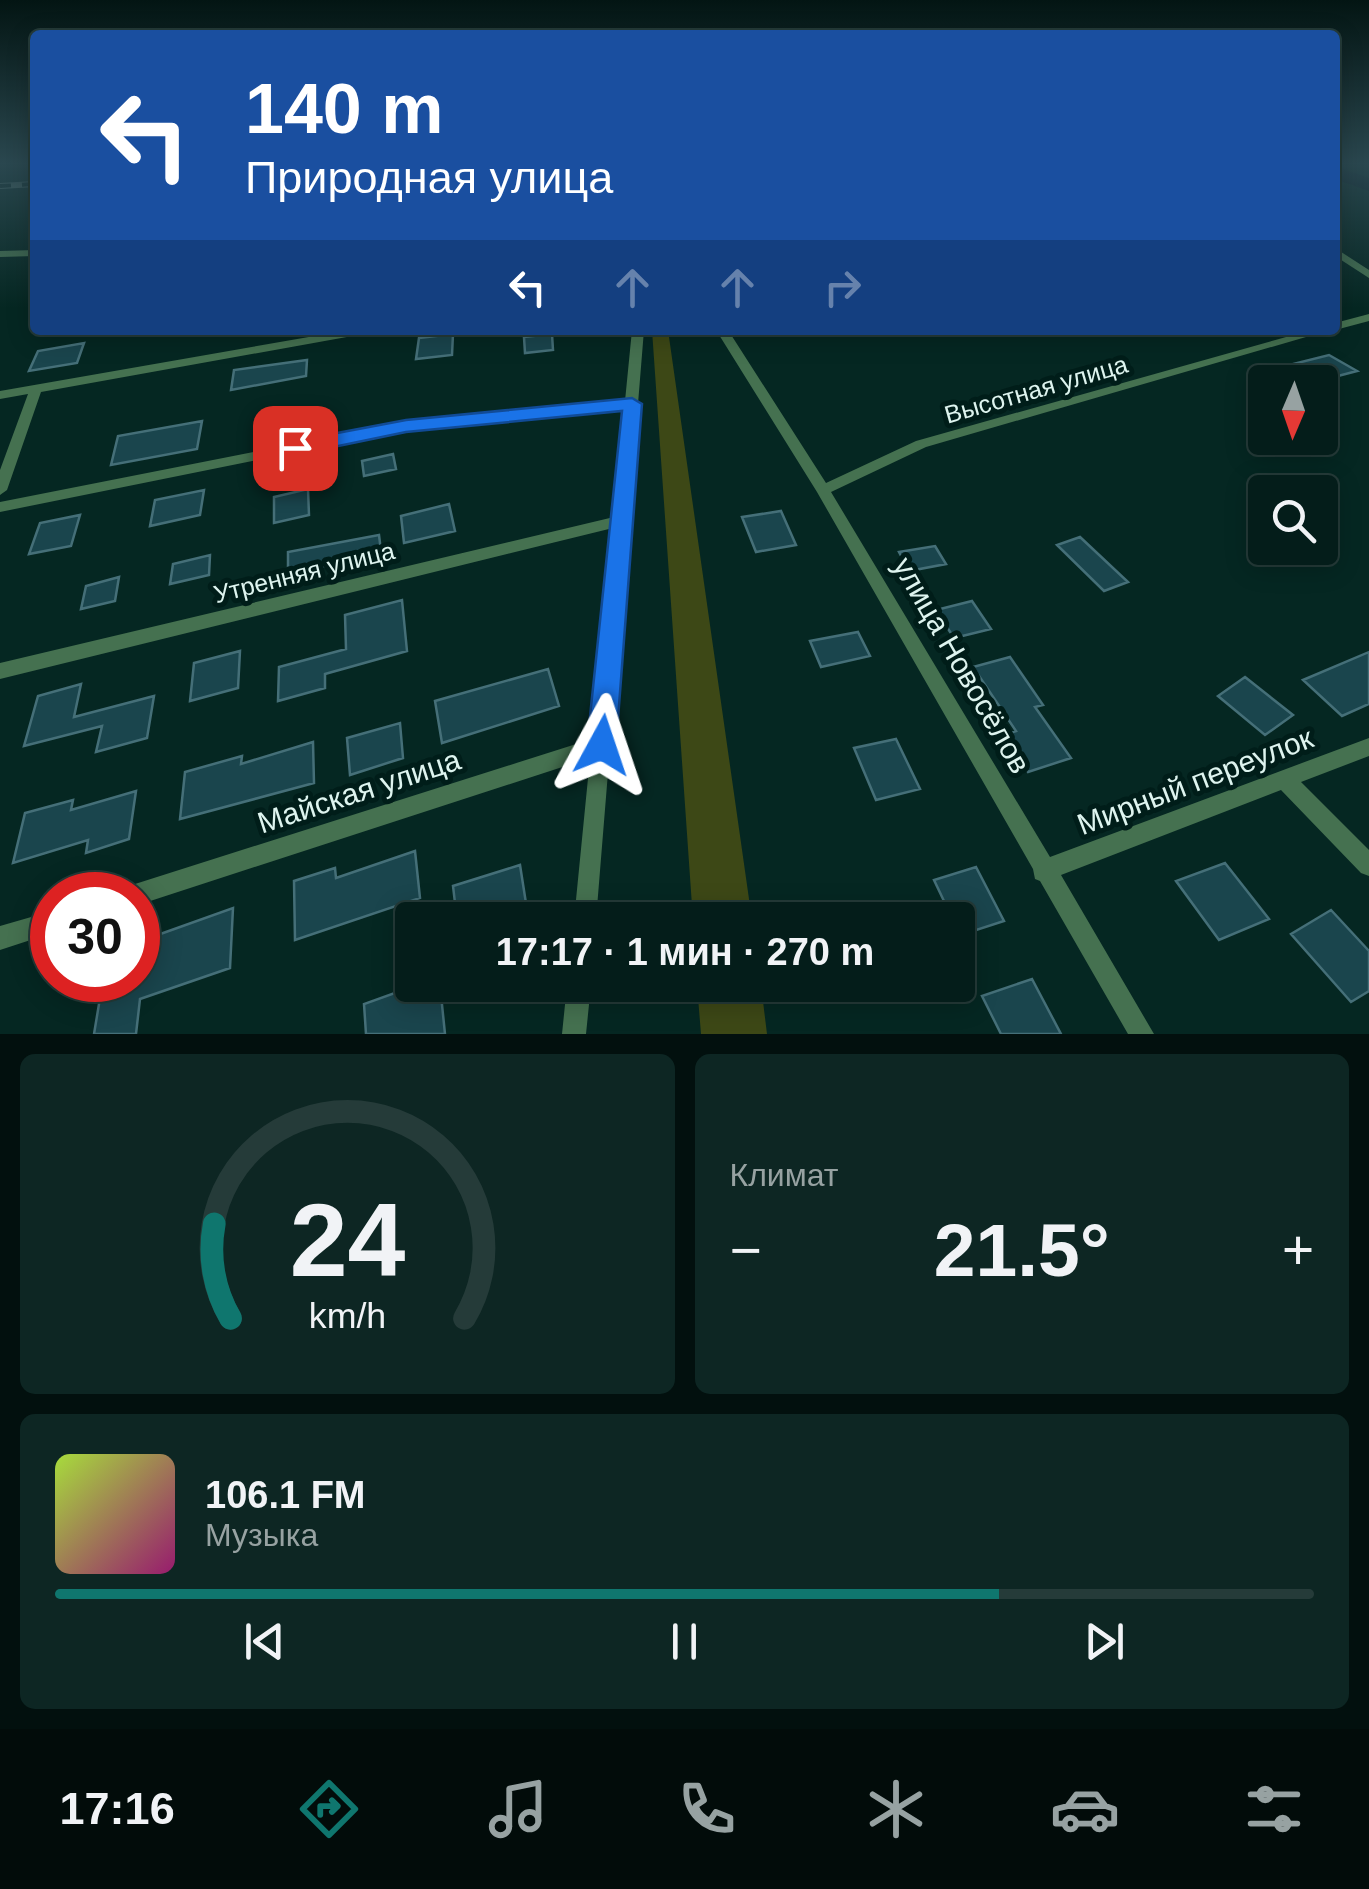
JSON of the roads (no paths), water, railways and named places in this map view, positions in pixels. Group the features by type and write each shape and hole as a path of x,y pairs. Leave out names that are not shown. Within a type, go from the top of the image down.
{"street":[{"path":"0,254 30,253"},
{"path":"1340,255 1369,276"},
{"path":"1340,326 1369,317"},
{"path":"0,395 340,335"},
{"path":"587,902 638,335"},
{"name":"улица Новосёлов","path":"725,335 823,490 1142,1034"},
{"name":"Высотная улица","path":"823,490 922,444 1306,335"},
{"path":"0,490 36,388"},
{"path":"0,507 406,426 632,404"},
{"name":"Утренняя улица","path":"0,672 620,521"},
{"name":"Майская улица","path":"160,887 602,745"},
{"name":"Мирный переулок","path":"1043,870 1369,747"},
{"path":"1284,779 1369,865"},
{"path":"0,938 30,929"},
{"path":"574,1034 577,1002"}]}
